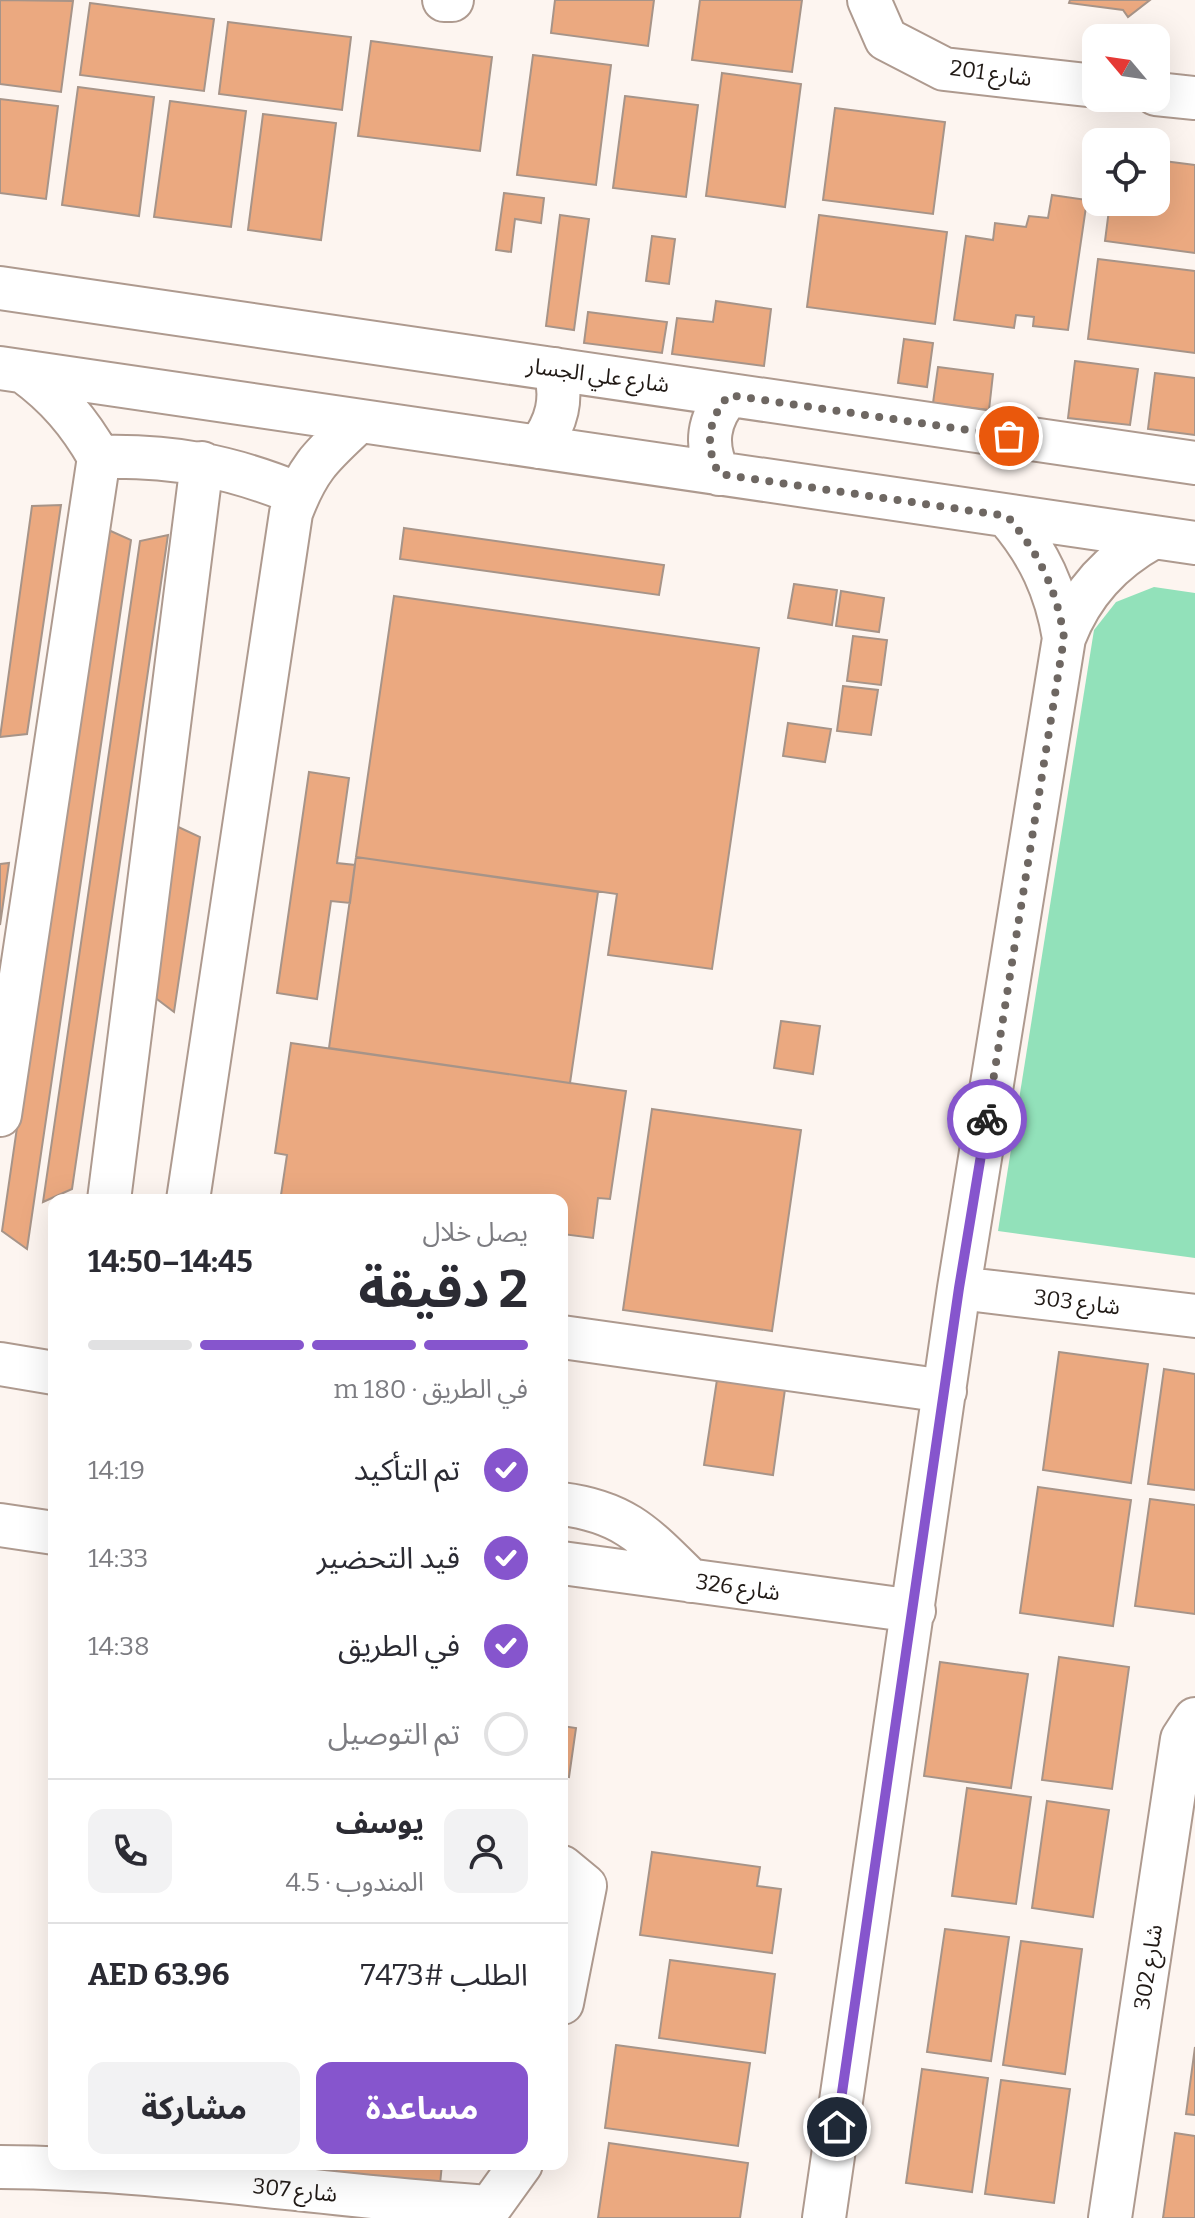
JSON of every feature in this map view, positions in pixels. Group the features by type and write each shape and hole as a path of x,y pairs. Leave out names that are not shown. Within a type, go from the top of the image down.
{"street":[{"path":"444,0 452,0"},
{"name":"شارع 201","path":"869,0 886,39 944,69 1082,84"},
{"path":"1170,95 1195,98"},
{"name":"شارع علي الجسار","path":"0,288 1195,463"},
{"path":"539,447 551,431 557,413 560,398 555,369"},
{"path":"12,370 1195,543"},
{"path":"0,1115 99,457 67,409 47,388 12,370"},
{"path":"719,474 712,461 709,433 720,406 729,395"},
{"path":"189,1194 291,513 314,463 359,421"},
{"path":"99,457 145,456 202,463 235,470 298,494"},
{"path":"110,1194 202,463"},
{"path":"1007,516 1025,537 1052,585 1064,638"},
{"path":"824,2218 959,1288 1064,638 1073,616 1099,578 1115,562 1154,537"},
{"name":"شارع 303","path":"959,1288 1195,1316"},
{"path":"568,1338 945,1391"},
{"path":"0,1364 48,1372"},
{"path":"568,1505 613,1516 639,1530 691,1581"},
{"path":"0,1525 48,1532"},
{"name":"شارع 326","path":"568,1564 914,1611"},
{"name":"شارع 302","path":"1110,2218 1182,1739 1195,1719"},
{"path":"568,1872 585,1886 568,1972"},
{"name":"شارع 307","path":"0,2167 48,2166"},
{"name":"شارع 307","path":"96,2170 490,2207 517,2170"}],"green space":[{"path":"1154,587 1195,593 1195,1258 998,1231 1094,630 1116,602"}],"building":[{"path":"0,0 73,1 61,92 0,84"},
{"path":"555,0 654,0 648,46 551,33"},
{"path":"700,0 802,0 792,72 692,60"},
{"path":"1070,0 1150,0 1128,17 1123,10 1069,3"},
{"path":"90,3 214,19 204,91 80,75"},
{"path":"228,22 351,37 342,110 219,94"},
{"path":"371,41 492,57 480,151 358,136"},
{"path":"533,55 611,65 596,185 517,175"},
{"path":"722,73 801,84 785,207 706,196"},
{"path":"78,87 154,97 139,216 62,205"},
{"path":"625,96 698,105 686,197 613,188"},
{"path":"0,99 58,106 46,199 0,193"},
{"path":"170,101 246,111 231,227 154,217"},
{"path":"835,108 945,122 933,214 823,200"},
{"path":"263,114 336,123 321,240 248,230"},
{"path":"1170,162 1195,165 1195,253 1105,241 1108,216 1170,216"},
{"path":"504,193 544,198 541,223 515,219 511,252 496,250"},
{"path":"1052,195 1082,199 1082,216 1085,216 1068,330 1033,326 1034,317 1016,315 1014,328 954,320 966,236 993,240 995,223 1026,227 1029,216 1048,218"},
{"path":"560,215 589,219 574,330 546,326"},
{"path":"819,215 947,232 935,324 807,307"},
{"path":"652,236 675,239 669,284 646,281"},
{"path":"1098,259 1195,271 1195,353 1088,339"},
{"path":"716,301 771,309 764,366 672,354 677,318 713,322"},
{"path":"588,312 667,322 662,353 584,343"},
{"path":"904,339 933,343 927,387 898,383"},
{"path":"1075,361 1138,369 1130,425 1068,418"},
{"path":"938,367 993,374 989,410 933,403"},
{"path":"1155,373 1195,378 1195,435 1148,429"},
{"path":"61,505 27,734 0,737 32,506"},
{"path":"104,528 131,540 27,1249 2,1231"},
{"path":"404,528 664,565 659,595 400,559"},
{"path":"168,535 72,1189 61,1194 48,1194 48,1200 43,1202 140,541"},
{"path":"794,584 837,590 832,625 788,618"},
{"path":"841,591 884,598 879,632 836,626"},
{"path":"394,596 759,648 712,969 608,955 617,894 356,857"},
{"path":"853,636 887,640 881,685 847,681"},
{"path":"843,686 878,690 871,735 837,731"},
{"path":"788,723 831,729 825,762 783,756"},
{"path":"309,772 349,778 337,863 355,865 350,903 331,901 317,999 277,993"},
{"path":"174,825 200,837 174,1012 149,993"},
{"path":"356,857 598,892 570,1083 329,1048"},
{"path":"9,863 0,925 0,864"},
{"path":"781,1021 820,1026 813,1074 774,1068"},
{"path":"291,1043 626,1091 610,1199 598,1198 593,1238 568,1235 568,1194 281,1194 287,1155 275,1153"},
{"path":"652,1109 801,1130 772,1331 623,1310"},
{"path":"1059,1352 1148,1364 1131,1483 1043,1470"},
{"path":"1164,1369 1195,1374 1195,1490 1148,1484"},
{"path":"718,1373 786,1382 773,1475 704,1465"},
{"path":"1038,1487 1131,1500 1113,1626 1020,1613"},
{"path":"1150,1499 1195,1505 1195,1614 1135,1606"},
{"path":"1059,1657 1129,1667 1112,1789 1042,1780"},
{"path":"940,1662 1028,1674 1011,1788 924,1776"},
{"path":"568,1727 576,1728 568,1777"},
{"path":"967,1788 1031,1797 1016,1904 952,1896"},
{"path":"1047,1801 1109,1810 1093,1917 1032,1908"},
{"path":"652,1852 760,1867 757,1886 781,1889 772,1953 640,1935"},
{"path":"945,1929 1009,1937 991,2061 927,2052"},
{"path":"1021,1941 1082,1949 1065,2074 1003,2065"},
{"path":"670,1960 775,1974 765,2053 659,2038"},
{"path":"616,2045 750,2063 738,2146 605,2128"},
{"path":"1195,2047 1195,2115 1186,2114"},
{"path":"922,2069 988,2078 972,2192 906,2183"},
{"path":"1001,2080 1070,2089 1054,2203 985,2194"},
{"path":"1175,2133 1195,2136 1195,2218 1163,2218"},
{"path":"609,2143 748,2163 740,2218 598,2218"},
{"path":"336,2170 441,2170 440,2184 336,2174"}],"way so far":[{"path":"987,1119 1064,638 1052,585 1025,537 1007,516 719,474 712,461 709,433 713,419 729,395 1009,436"}],"route":[{"path":"837,2127 959,1288 987,1119"}]}
